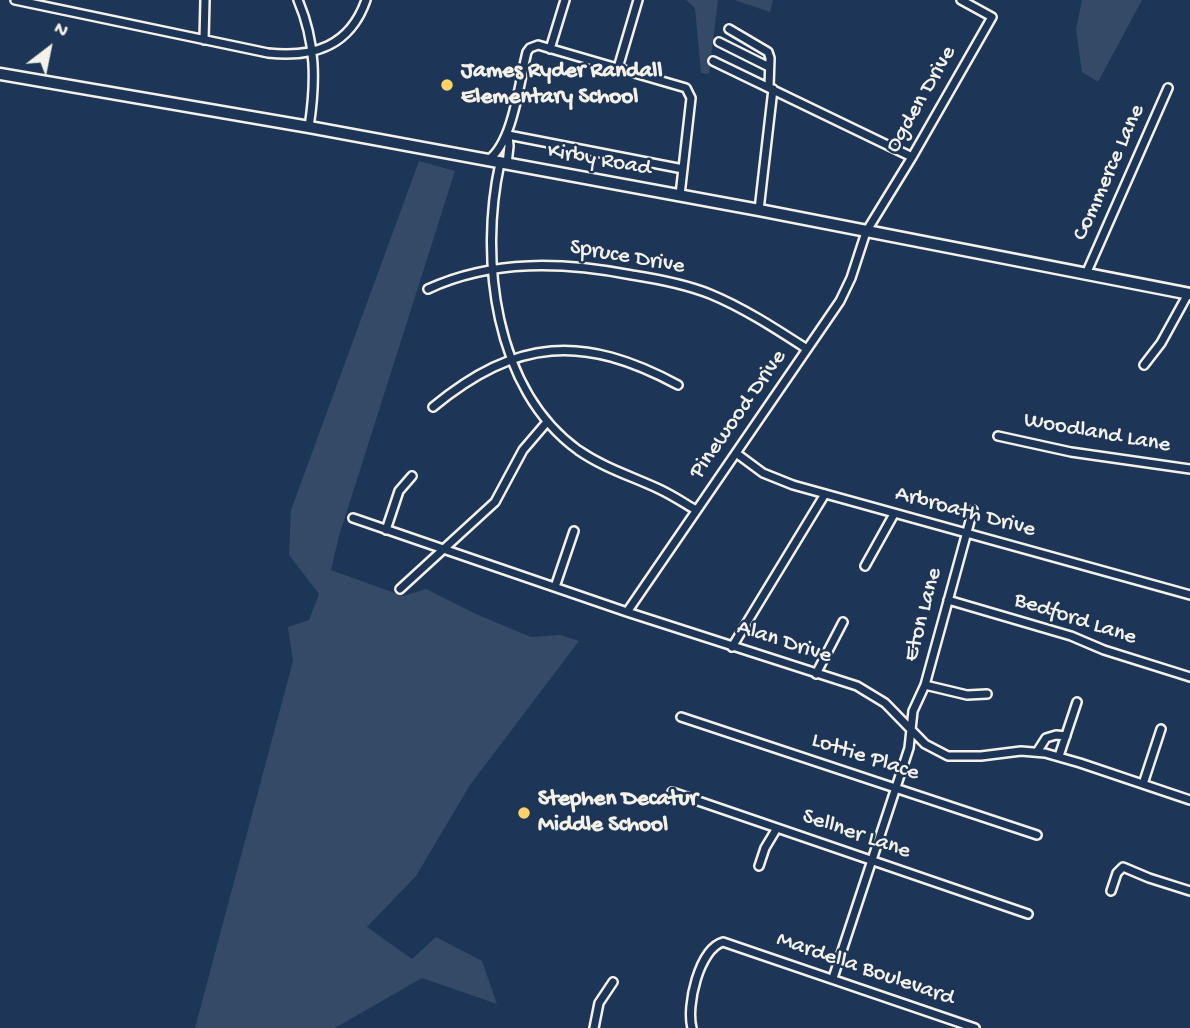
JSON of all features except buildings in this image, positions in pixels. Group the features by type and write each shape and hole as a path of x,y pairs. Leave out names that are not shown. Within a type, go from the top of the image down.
{"main road":[{"name":"Kirby Road","path":"0,74 680,195 1189,294"}],"street":[{"path":"15,0 279,54 297,54 331,45 342,38 357,20 366,0"},
{"path":"204,40 205,0"},
{"path":"298,0 309,27 313,50 314,85 309,127"},
{"path":"550,49 565,0"},
{"path":"618,68 638,0"},
{"name":"Ogden Drive","path":"866,232 992,17 961,0"},
{"path":"729,29 768,52 771,88 759,210"},
{"path":"719,42 769,67"},
{"path":"680,195 691,98 686,88 538,45 530,48 491,218 501,325 511,360 547,422 573,446 601,464 661,490 696,510"},
{"path":"713,61 912,157"},
{"name":"Commerce Lane","path":"1086,274 1168,88"},
{"path":"487,160 496,154 508,135"},
{"path":"508,135 683,169"},
{"name":"Pinewood Drive","path":"627,612 845,291 866,232"},
{"name":"Spruce Drive","path":"428,289 464,274 494,268 569,265 606,270 676,283 734,305 807,349"},
{"path":"1144,365 1161,343 1189,294"},
{"path":"433,407 469,380 511,360 547,350 580,351 622,360 678,385"},
{"path":"400,589 495,502 523,450 547,422"},
{"name":"Woodland Lane","path":"998,436 1082,454 1190,469"},
{"name":"Arbroath Drive","path":"736,453 770,477 1190,595"},
{"path":"386,530 400,491 412,476"},
{"path":"732,647 825,494"},
{"name":"Eton Lane","path":"833,978 909,748 913,711 925,685 973,510"},
{"path":"865,566 894,513"},
{"name":"Alan Drive","path":"352,518 864,689 885,703 925,744 948,756 1037,752 1059,756 1190,800"},
{"path":"555,587 574,531"},
{"name":"Bedford Lane","path":"948,600 1071,636 1104,650 1190,677"},
{"path":"816,674 843,622"},
{"path":"925,685 967,695 987,694"},
{"path":"1059,756 1077,702"},
{"name":"Lottie Place","path":"681,717 1037,835"},
{"path":"1143,784 1161,729"},
{"path":"1037,752 1046,738 1066,736"},
{"name":"Sellner Lane","path":"672,792 1028,914"},
{"path":"760,866 765,848 777,828"},
{"path":"1111,891 1118,871 1124,867 1190,891"},
{"name":"Mardella Boulevard","path":"692,1028 692,995 711,949 723,942 975,1028"},
{"path":"594,1028 599,1003 613,982"}],"shaded area":[{"path":"686,0 718,0 709,74 701,73 695,8"},
{"path":"734,0 773,0 770,12"},
{"path":"1082,0 1142,0 1098,82 1082,72 1076,29"},
{"path":"419,161 455,171 339,536 331,570 403,596 426,589 531,637 560,635 579,641 470,785 416,876 367,927 412,959 436,937 482,961 497,1004 422,978 335,1028 195,1028 293,661 288,627 309,620 319,594 289,555 291,510"}],"place":[{"name":"James Ryder Randall Elementary School","path":"447,85"},
{"name":"Stephen Decatur Middle School","path":"524,813"}]}
